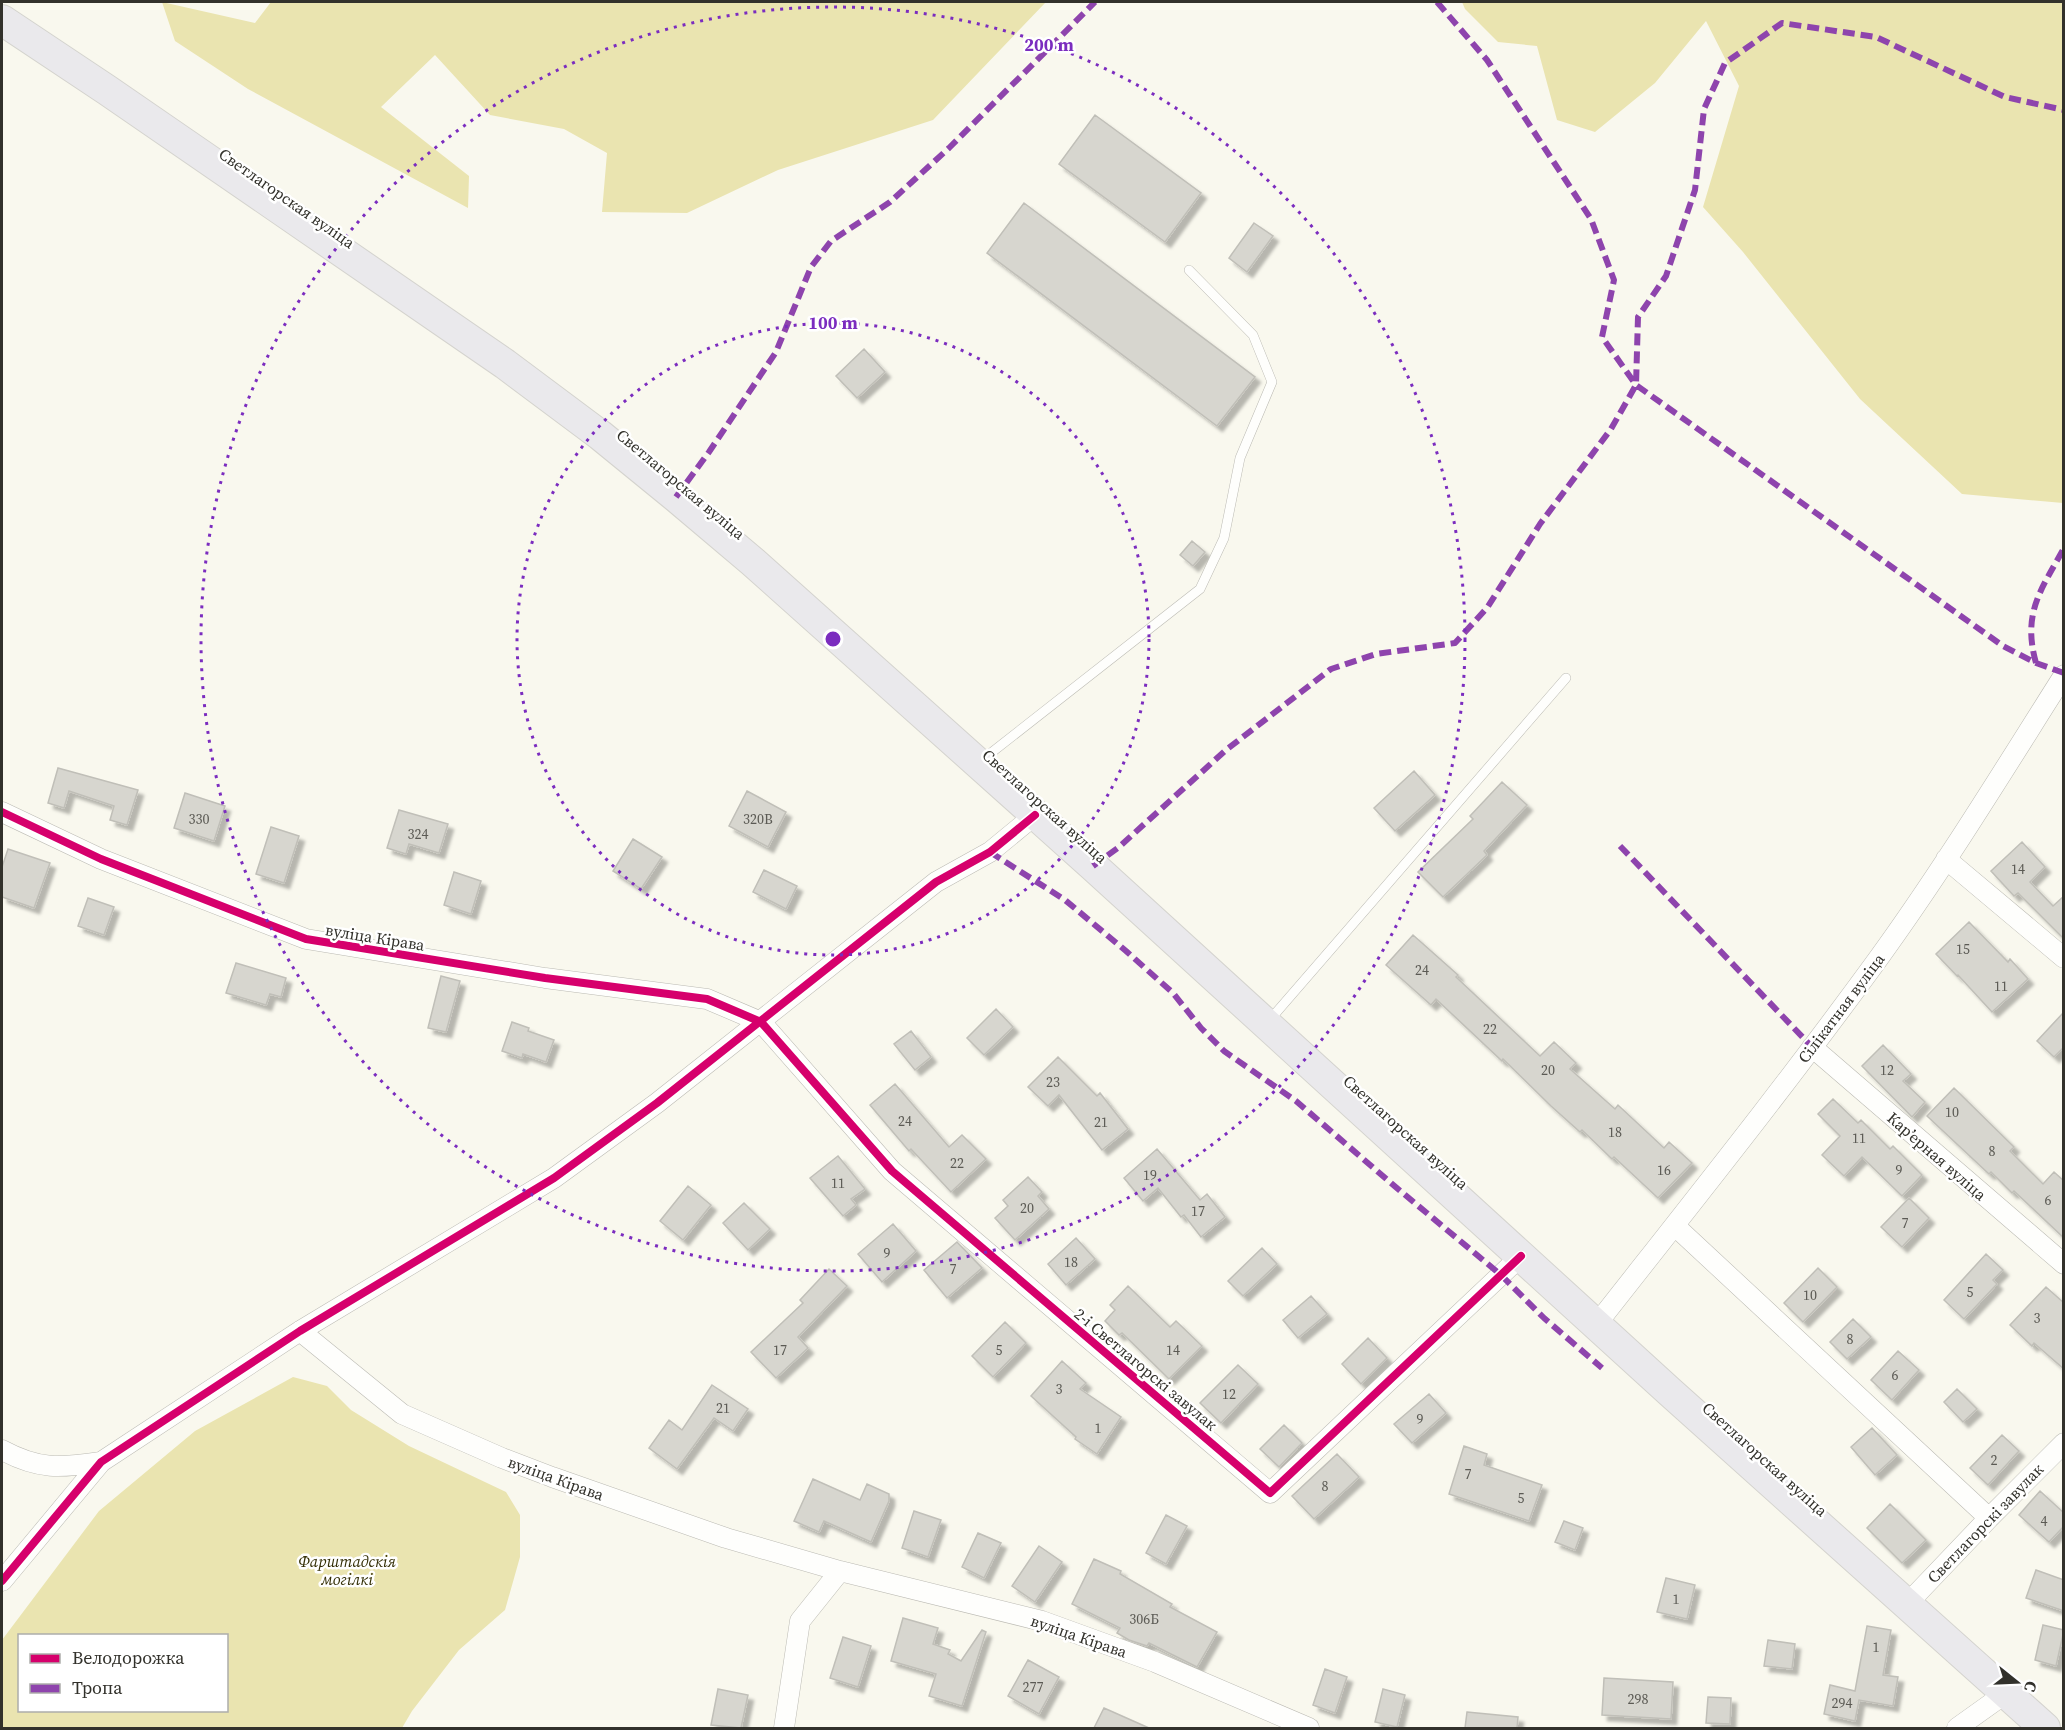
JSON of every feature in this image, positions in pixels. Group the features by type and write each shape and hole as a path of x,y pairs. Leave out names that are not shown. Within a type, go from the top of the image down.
{"main road":[{"name":"Светлагорская вуліца","path":"2,20 505,364 600,435 753,562 2006,1693"},
{"path":"2006,1693 2045,1728"}],"street":[{"name":"Сілікатная вуліца","path":"1596,1325 1675,1226 1879,958 1946,859 2064,675"},
{"name":"вуліца Кірава","path":"2,812 101,859 306,939 545,978 707,999 761,1022"},
{"path":"2,1581 101,1462 300,1331 554,1179 657,1103 761,1022 847,950 936,882 990,852 1035,815"},
{"path":"1946,859 2064,958"},
{"name":"2-і Светлагорскі завулак","path":"761,1022 892,1171 1270,1493 1521,1256"},
{"name":"Карʼерная вуліца","path":"1812,1047 2064,1264"},
{"path":"1675,1226 1989,1518"},
{"name":"вуліца Кірава","path":"300,1331 402,1414 502,1458 726,1538 840,1571 1042,1621 1155,1662 1309,1728"},
{"name":"Светлагорскі завулак","path":"1907,1604 2064,1443"},
{"path":"2,1450 22,1461 61,1467 101,1462"},
{"path":"784,1728 800,1621 840,1571"},
{"path":"1956,1728 2006,1693"}],"lane":[{"path":"977,764 1200,589 1224,538 1240,458 1272,382 1253,335 1189,270"},
{"path":"1267,1024 1566,678"}],"green space":[{"path":"162,2 255,23 271,2 1046,2 933,120 778,170 687,213 602,212 607,153 564,129 490,115 435,55 381,107 469,176 468,208 248,89 175,41"},
{"path":"1462,2 2063,2 2063,503 1962,494 1860,399 1743,252 1703,207 1739,86 1706,21 1655,83 1595,132 1557,120 1537,46 1498,42 1465,9"},
{"name":"Фарштадскія могілкі","path":"293,1377 327,1386 351,1410 409,1446 506,1492 520,1515 520,1557 505,1610 459,1650 412,1711 402,1728 2,1728 2,1640 99,1511 195,1431"}],"building":[{"path":"1095,115 1201,193 1165,242 1059,164"},
{"path":"1024,203 1255,377 1217,426 987,253"},
{"path":"1254,223 1273,236 1247,272 1229,258"},
{"path":"864,349 885,372 857,398 836,376"},
{"path":"1192,541 1205,552 1193,566 1180,555"},
{"path":"58,768 138,790 127,825 110,820 114,806 69,791 64,808 48,803"},
{"path":"1414,771 1435,795 1395,831 1374,808"},
{"path":"1502,782 1527,805 1484,851 1487,855 1443,897 1418,872 1473,819 1470,816"},
{"path":"747,791 786,812 768,847 729,826"},
{"path":"185,793 225,806 214,841 174,828"},
{"path":"399,810 448,824 439,853 409,844 406,854 387,848"},
{"path":"271,827 299,836 284,883 256,874"},
{"path":"633,839 662,857 641,889 613,871"},
{"path":"2022,842 2045,867 2030,882 2053,906 2064,896 2064,939 2018,893 2014,896 1991,871"},
{"path":"8,849 50,863 34,908 2,897 2,867"},
{"path":"764,870 797,886 786,909 753,892"},
{"path":"454,872 481,881 471,914 444,905"},
{"path":"88,898 114,907 104,935 78,926"},
{"path":"1969,922 2008,962 2010,959 2028,979 1992,1012 1936,954"},
{"path":"1413,935 1458,975 1456,977 1540,1056 1554,1042 1576,1063 1570,1069 1615,1109 1618,1105 1664,1148 1669,1142 1692,1163 1658,1198 1614,1157 1612,1159 1582,1130 1580,1132 1436,999 1431,1005 1386,965"},
{"path":"236,963 286,978 281,997 270,994 266,1005 226,993"},
{"path":"441,976 460,981 446,1032 428,1028"},
{"path":"996,1009 1013,1027 984,1055 967,1038"},
{"path":"2064,1012 2064,1047 2054,1057 2037,1041"},
{"path":"512,1022 529,1028 528,1031 554,1040 546,1062 523,1054 522,1058 502,1051"},
{"path":"911,1031 931,1057 915,1070 894,1044"},
{"path":"1883,1045 1911,1074 1903,1081 1925,1102 1912,1117 1862,1066"},
{"path":"1058,1057 1097,1096 1100,1093 1128,1129 1102,1150 1059,1095 1048,1106 1028,1087"},
{"path":"895,1084 949,1147 962,1135 986,1159 951,1192 911,1149 909,1151 870,1105"},
{"path":"1954,1088 2014,1147 2010,1151 2043,1184 2054,1172 2064,1181 2064,1238 2014,1191 2012,1193 1991,1172 1989,1174 1927,1116"},
{"path":"1833,1099 1858,1123 1861,1120 1890,1149 1893,1146 1922,1175 1902,1196 1862,1157 1844,1176 1822,1155 1840,1136 1818,1114"},
{"path":"1157,1149 1200,1200 1207,1194 1225,1217 1201,1237 1184,1215 1181,1217 1158,1188 1143,1201 1124,1178"},
{"path":"838,1156 865,1189 851,1199 856,1205 843,1216 810,1178"},
{"path":"1028,1177 1042,1192 1038,1196 1049,1209 1015,1240 995,1218 1008,1206 1003,1200"},
{"path":"688,1186 711,1205 683,1240 660,1221"},
{"path":"1909,1198 1929,1218 1902,1247 1881,1227"},
{"path":"744,1203 770,1229 748,1250 723,1223"},
{"path":"893,1224 916,1251 882,1282 858,1254"},
{"path":"1076,1238 1095,1259 1066,1285 1048,1264"},
{"path":"957,1242 982,1268 947,1298 924,1270"},
{"path":"1262,1248 1277,1264 1243,1296 1228,1281"},
{"path":"1986,1254 2003,1270 1993,1280 1997,1284 1964,1319 1944,1300"},
{"path":"1818,1268 1837,1287 1803,1322 1784,1303"},
{"path":"829,1269 847,1286 798,1337 808,1348 776,1378 751,1352 803,1303 800,1300"},
{"path":"1128,1286 1170,1327 1176,1321 1202,1346 1169,1379 1122,1333 1119,1335 1105,1321 1115,1310 1110,1305"},
{"path":"2046,1287 2064,1303 2064,1369 2034,1343 2032,1346 2010,1325"},
{"path":"1311,1296 1327,1314 1298,1338 1283,1320"},
{"path":"1853,1319 1871,1337 1847,1359 1830,1342"},
{"path":"1005,1322 1026,1343 993,1377 972,1356"},
{"path":"1368,1338 1387,1358 1361,1384 1342,1364"},
{"path":"1898,1351 1919,1370 1892,1400 1871,1380"},
{"path":"1062,1361 1086,1383 1080,1389 1121,1417 1097,1454 1075,1439 1076,1437 1031,1396"},
{"path":"1238,1365 1258,1384 1221,1423 1200,1403"},
{"path":"712,1385 748,1409 733,1431 714,1418 677,1469 649,1448 669,1420 682,1430"},
{"path":"1957,1389 1977,1409 1963,1422 1944,1402"},
{"path":"1429,1394 1446,1413 1412,1443 1394,1424"},
{"path":"1284,1425 1302,1443 1279,1467 1260,1449"},
{"path":"1872,1428 1897,1455 1875,1475 1851,1447"},
{"path":"2002,1435 2019,1451 1988,1485 1970,1468"},
{"path":"1464,1446 1487,1454 1484,1465 1542,1485 1529,1521 1449,1494"},
{"path":"1337,1454 1359,1477 1314,1519 1292,1496"},
{"path":"813,1479 860,1500 867,1484 889,1494 889,1501 871,1542 824,1521 819,1532 794,1521"},
{"path":"2040,1491 2064,1513 2064,1526 2049,1542 2019,1515"},
{"path":"1890,1504 1926,1540 1902,1563 1867,1528"},
{"path":"914,1511 941,1520 928,1557 902,1548"},
{"path":"1166,1515 1187,1526 1166,1564 1146,1553"},
{"path":"1564,1521 1583,1528 1575,1550 1555,1542"},
{"path":"978,1533 1001,1543 984,1578 962,1567"},
{"path":"1039,1546 1062,1562 1035,1602 1012,1586"},
{"path":"1094,1559 1121,1571 1120,1574 1172,1604 1170,1607 1217,1632 1197,1667 1149,1643 1147,1646 1129,1640 1117,1633 1120,1628 1072,1604"},
{"path":"2036,1570 2064,1580 2064,1611 2026,1598"},
{"path":"1666,1578 1695,1585 1687,1619 1657,1612"},
{"path":"903,1618 938,1628 933,1644 950,1650 948,1654 961,1661 982,1630 986,1632 962,1706 929,1696 936,1674 891,1661"},
{"path":"2043,1625 2064,1630 2056,1666 2035,1660"},
{"path":"1867,1626 1891,1630 1883,1675 1898,1677 1893,1706 1859,1700 1855,1721 1824,1714 1830,1685 1855,1691"},
{"path":"843,1637 871,1646 858,1687 830,1678"},
{"path":"1768,1640 1795,1644 1792,1669 1764,1666"},
{"path":"1028,1660 1059,1677 1039,1714 1008,1696"},
{"path":"1325,1669 1347,1677 1335,1713 1313,1705"},
{"path":"1604,1678 1673,1682 1671,1719 1602,1715"},
{"path":"718,1689 748,1695 741,1728 711,1725"},
{"path":"1383,1689 1405,1695 1397,1727 1375,1722"},
{"path":"1708,1697 1731,1698 1730,1724 1706,1723"},
{"path":"1104,1708 1149,1728 1094,1728"},
{"path":"1467,1712 1518,1717 1517,1728 1465,1728"}],"marked path":[{"path":"676,497 776,352 811,267 831,241 890,202 949,148 1095,2"},
{"path":"1437,2 1487,60 1591,219 1614,280 1602,337 1636,385 2003,646 2036,663 2064,673"},
{"path":"1093,866 1119,847 1226,750 1331,669 1376,654 1455,643 1487,608 1540,524 1611,429 1636,385 1638,317 1666,276 1695,190 1704,109 1725,63 1782,23 1876,37 2005,97 2064,110"},
{"path":"2036,663 2031,630 2036,602 2064,548"},
{"path":"1620,846 1812,1047"},
{"path":"990,852 1065,900 1126,951 1173,993 1201,1028 1224,1051 1296,1101 1501,1275 1544,1318 1602,1368"}],"cycle path":[{"path":"2,812 101,859 306,939 545,978 707,999 761,1022 892,1171 1270,1493 1521,1256"},
{"path":"2,1581 101,1462 300,1331 554,1178 657,1103 936,882 990,852 1035,815"}]}
